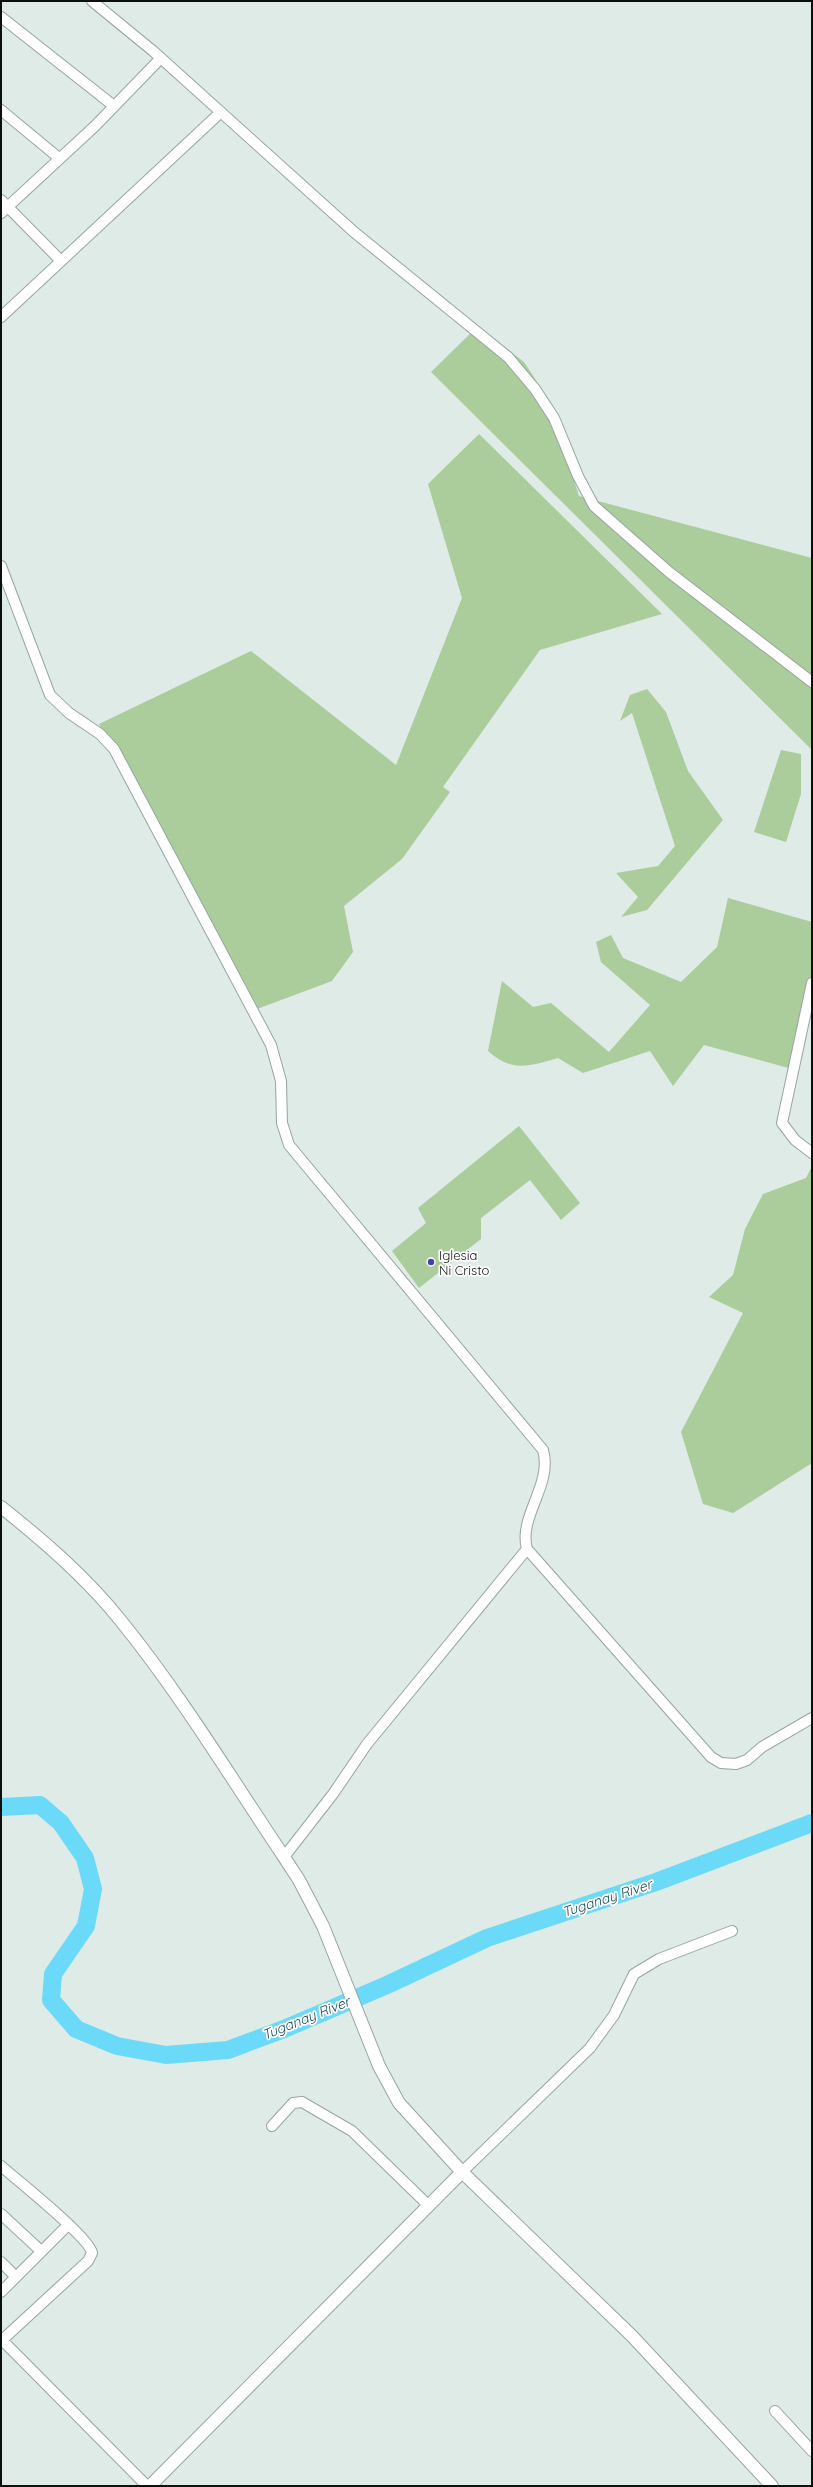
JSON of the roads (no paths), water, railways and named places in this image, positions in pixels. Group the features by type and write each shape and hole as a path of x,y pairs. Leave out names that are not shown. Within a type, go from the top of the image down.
{"street":[{"path":"92,1 161,58 354,232 508,357 535,389 554,418 578,476 594,506 669,572 812,682"},
{"path":"1,16 114,106"},
{"path":"62,260 3,207 59,158 114,106 161,58"},
{"path":"1,110 59,158"},
{"path":"1,317 221,112"},
{"path":"1,566 50,695 69,713 100,734 114,749 270,1045 281,1081 282,1123 290,1145 543,1450 546,1460 544,1478 525,1535 527,1550 711,1757 721,1762 736,1764 747,1760 762,1747 812,1718"},
{"path":"812,983 782,1123 795,1140 812,1153"},
{"path":"1,1507 62,1559 120,1620 149,1658 284,1857 299,1880 323,1926 370,2044 399,2103 462,2172 632,2336 772,2486"},
{"path":"284,1857 333,1794 367,1744 527,1550"},
{"path":"150,2486 428,2205 594,2042 614,2015 634,1974 659,1959 732,1931"},
{"path":"272,2126 293,2103 302,2102 352,2131 428,2205"},
{"path":"1,2166 68,2225 89,2246 92,2253 90,2257 2,2341 147,2486"},
{"path":"1,2214 41,2251"},
{"path":"1,2292 68,2225"},
{"path":"1,2262 16,2277"},
{"path":"775,2411 812,2451"}],"waterway":[{"name":"Tuganay River","path":"1,1807 40,1805 61,1823 85,1858 93,1889 86,1926 53,1974 51,2000 76,2029 117,2046 166,2055 228,2050 284,2029 387,1985 487,1938 656,1882 812,1823"}],"place":[{"name":"Iglesia Ni Cristo","path":"431,1262"}]}
